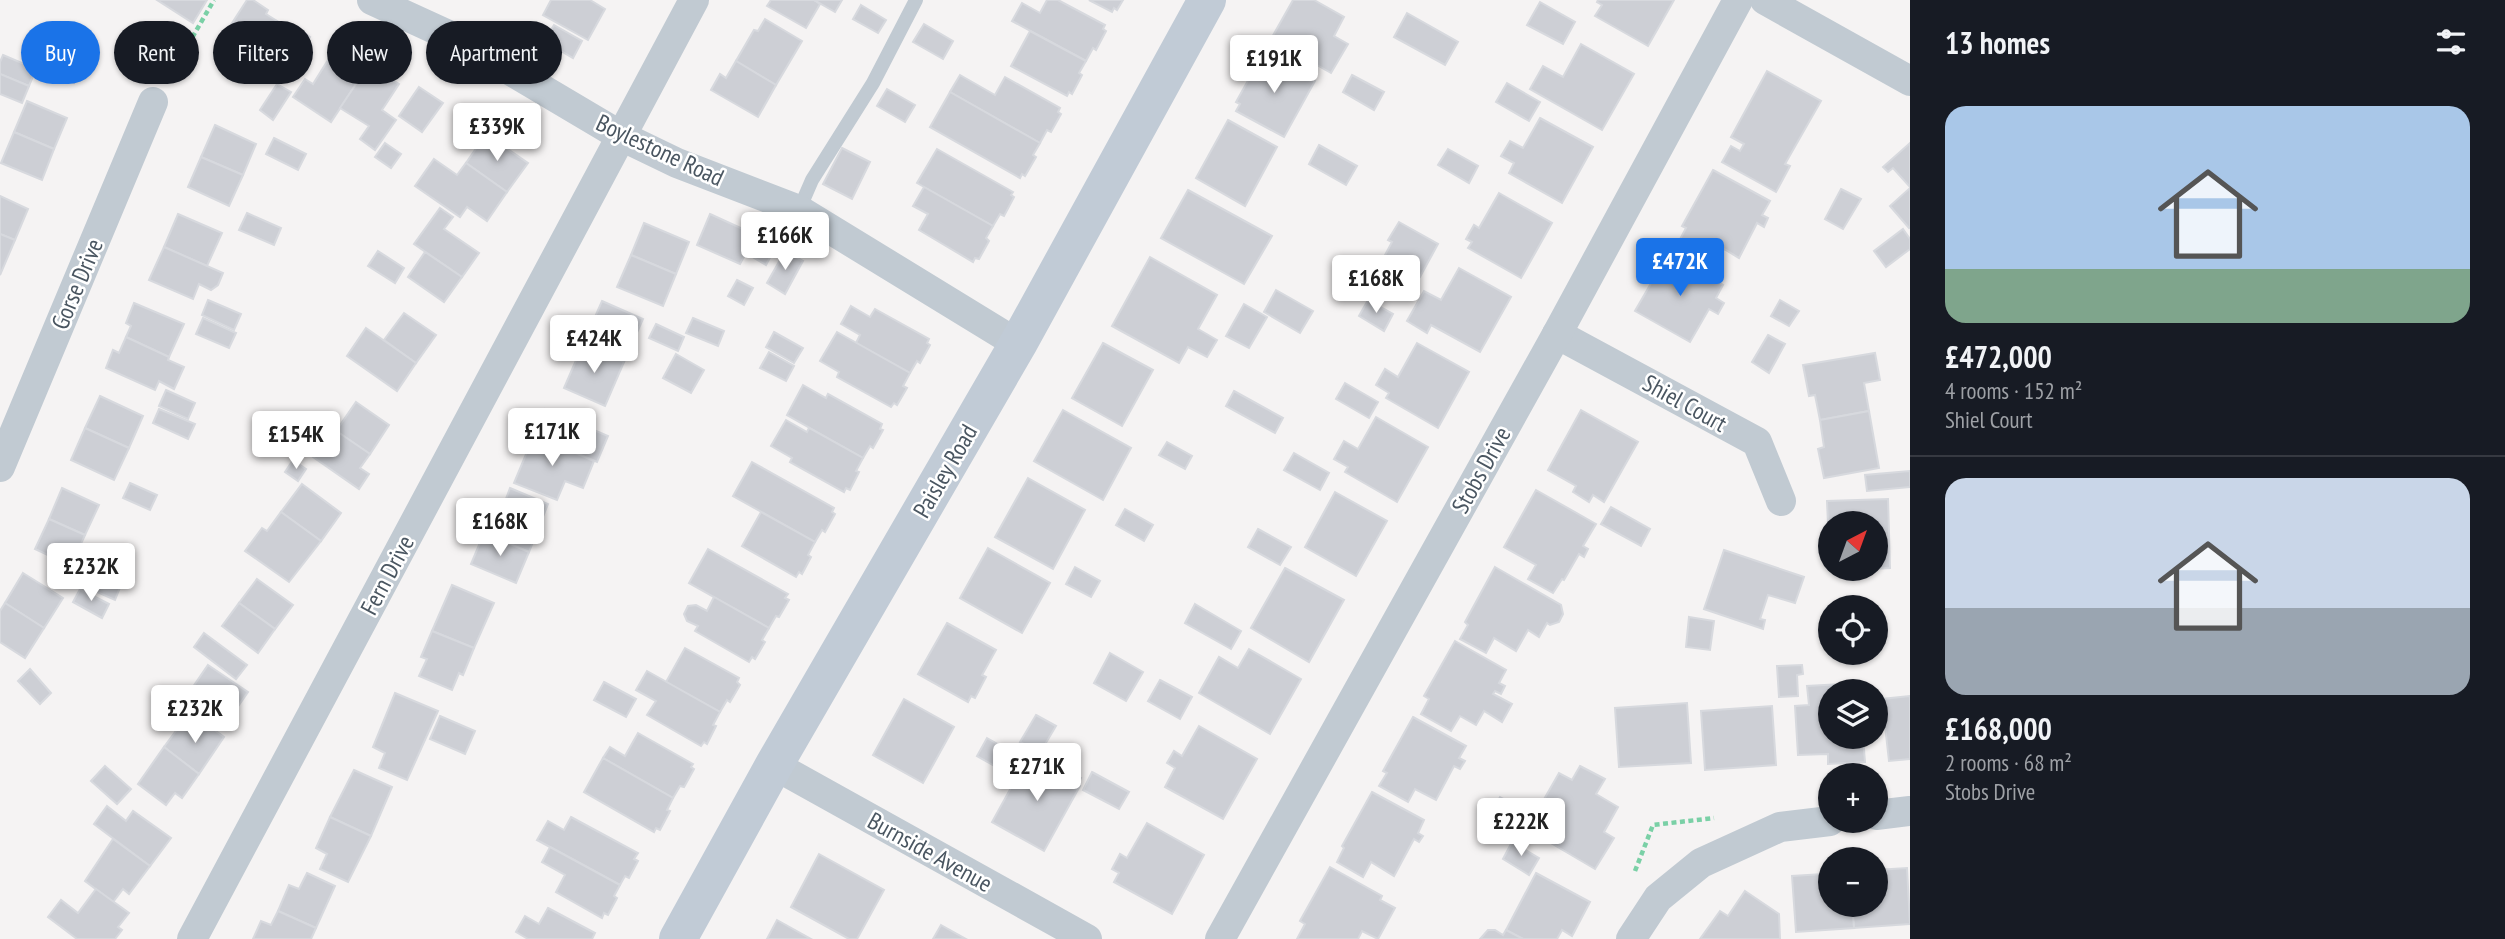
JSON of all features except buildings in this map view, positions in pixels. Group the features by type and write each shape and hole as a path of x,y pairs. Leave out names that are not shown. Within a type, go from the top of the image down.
{"main road":[{"name":"Paisley Road","path":"678,939 774,765 1018,344 1207,0"}],"street":[{"name":"Boylestone Road","path":"372,0 459,40 621,136 677,163 799,210 1018,344"},
{"name":"Fern Drive","path":"192,939 694,0"},
{"name":"Stobs Drive","path":"1220,939 1557,334 1738,0"},
{"path":"1765,0 1910,80"},
{"name":"Gorse Drive","path":"0,467 153,102"},
{"name":"Shiel Court","path":"1557,334 1757,442 1781,501"},
{"name":"Burnside Avenue","path":"774,765 1087,939"},
{"path":"1888,814 1910,811"},
{"path":"1631,939 1658,898 1701,863 1780,827 1818,822"}],"lane":[{"path":"799,210 812,180 873,83 916,0"}],"path":[{"path":"153,102 214,0"}]}
